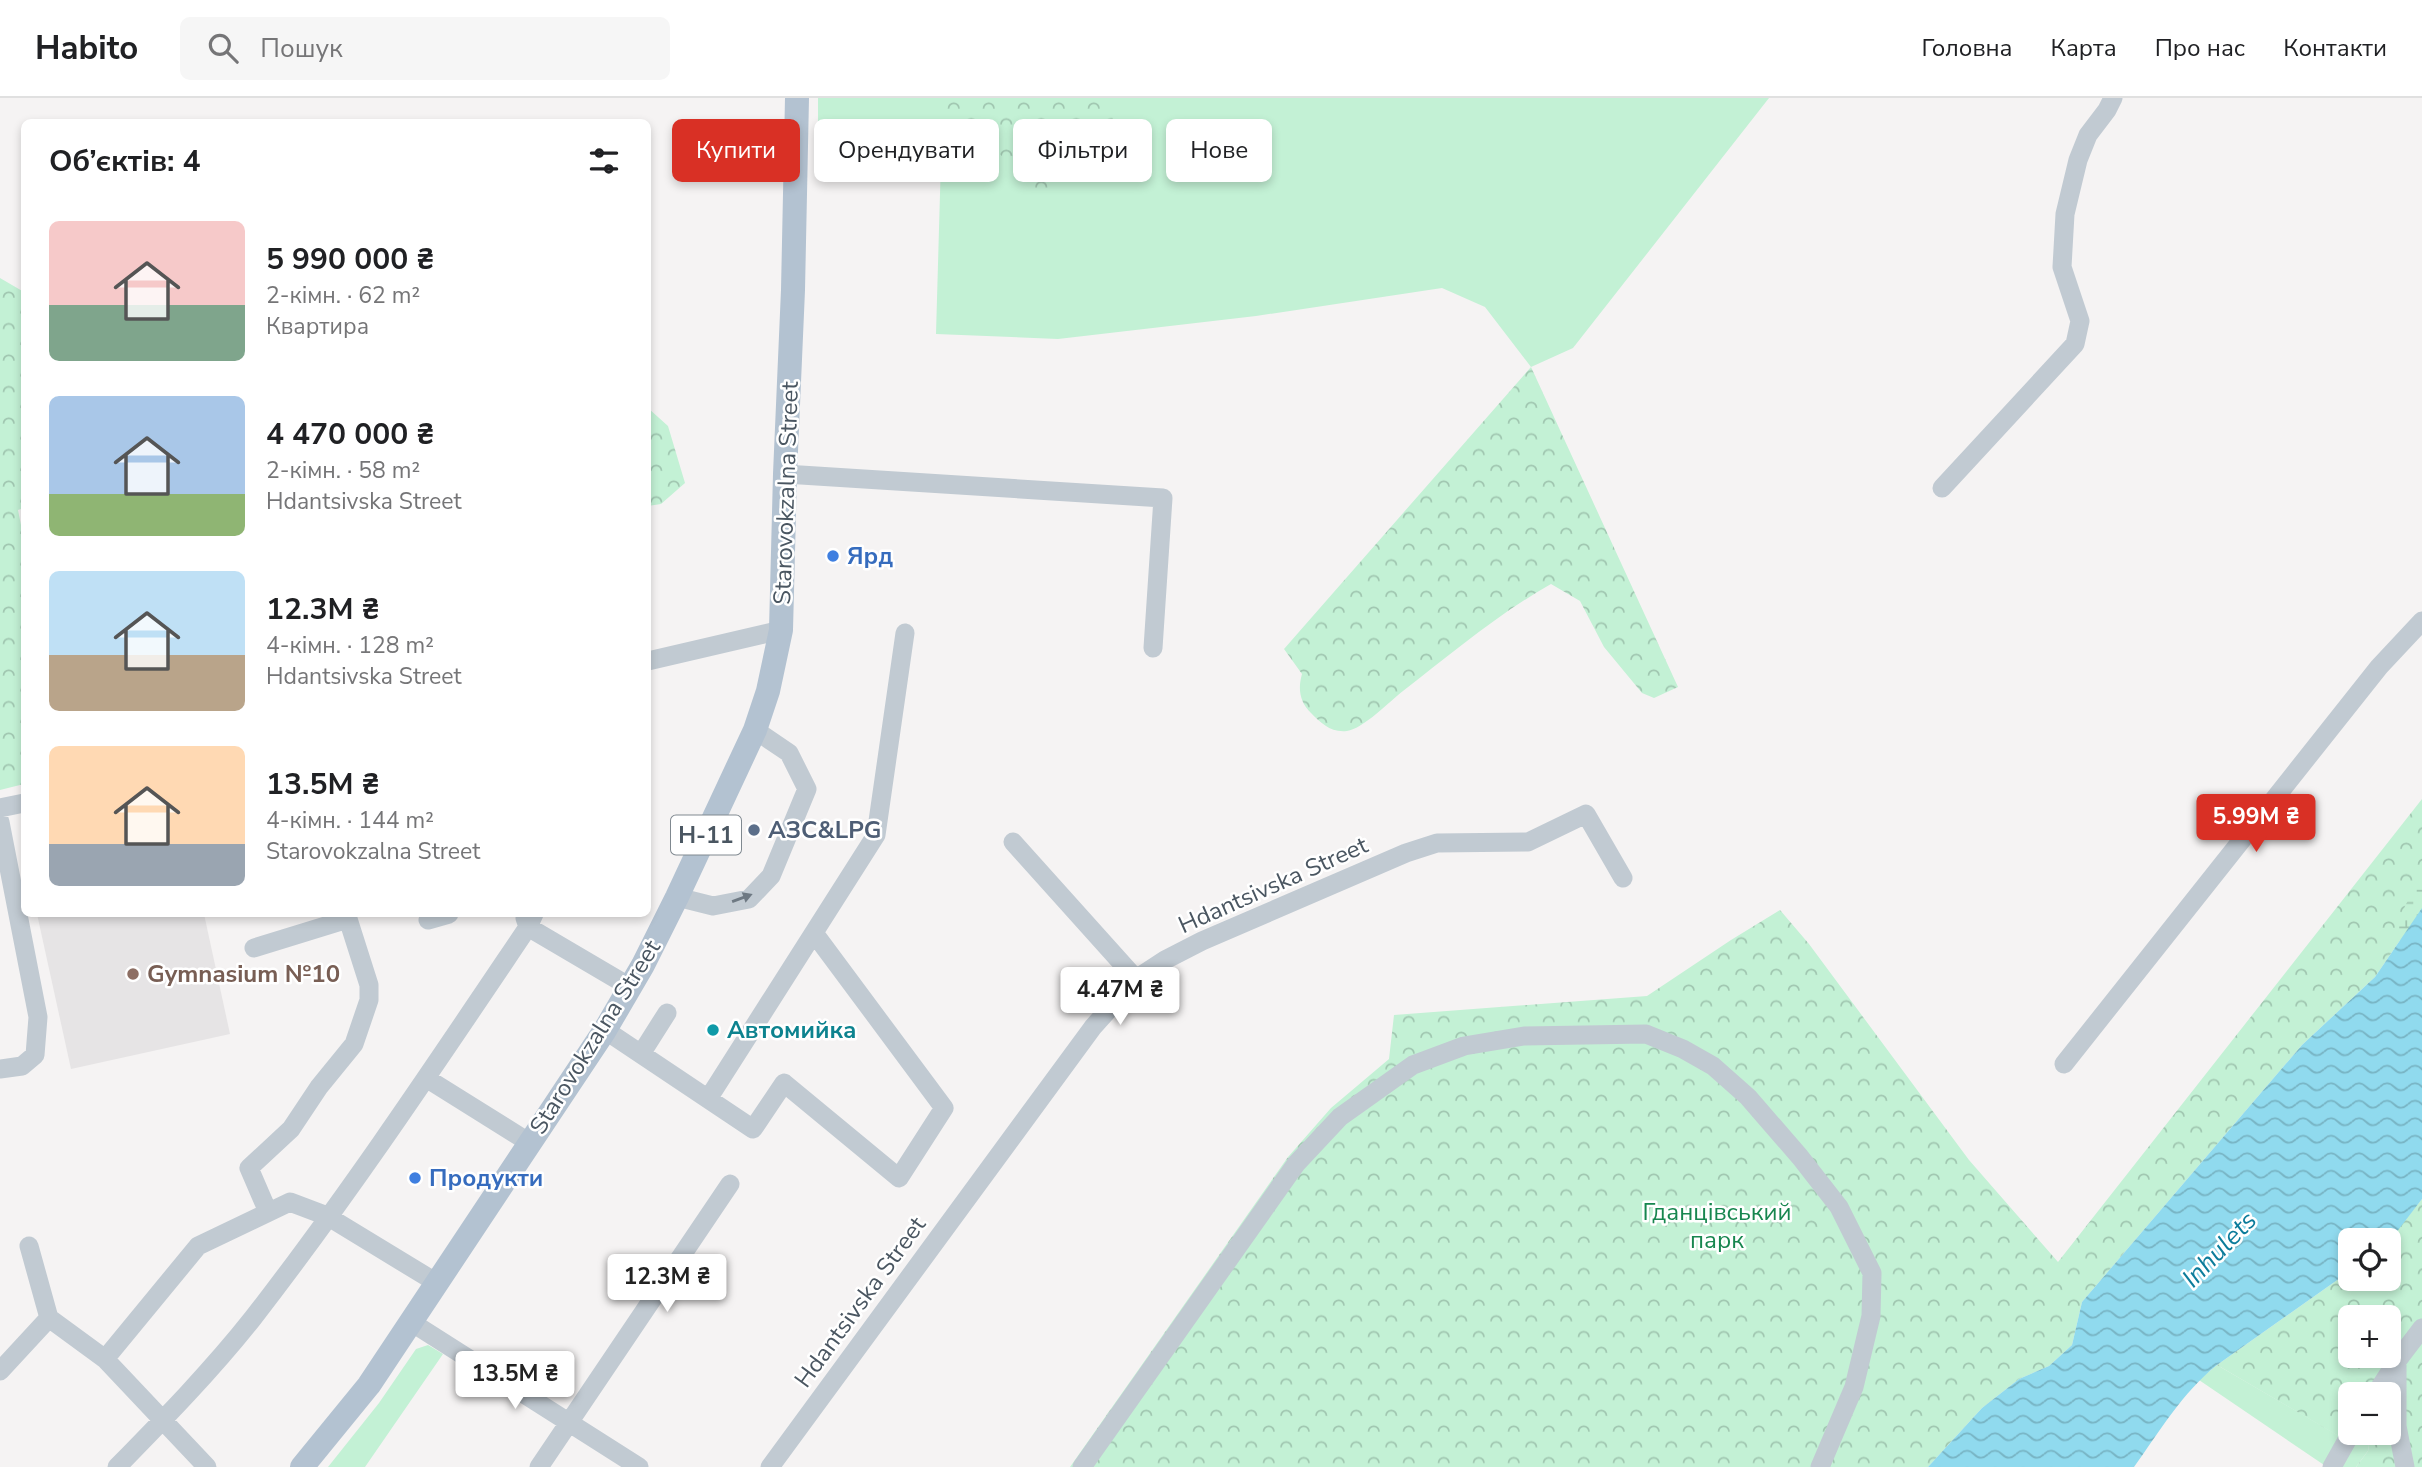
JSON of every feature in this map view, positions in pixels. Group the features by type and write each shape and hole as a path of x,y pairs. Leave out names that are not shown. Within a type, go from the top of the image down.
{"main road":[{"name":"Starovokzalna Street","path":"302,1467 369,1385 605,1030 677,897 755,730 768,691 781,630 797,98"}],"street":[{"path":"1942,488 2075,344 2080,321 2062,267 2065,214 2078,160 2088,135 2113,98"},
{"path":"785,474 1163,498 1153,648"},
{"path":"2064,1064 2379,667 2422,621"},
{"path":"651,660 781,630"},
{"path":"708,1099 876,835 905,633"},
{"path":"677,897 713,906 749,899 771,876 807,789 789,753 755,730"},
{"path":"0,808 21,804"},
{"name":"Hdantsivska Street","path":"770,1467 1093,1027 1136,979 1202,941 1406,853 1437,843 1528,842 1586,814 1623,878"},
{"path":"0,822 38,1017 35,1055 22,1066 0,1069"},
{"path":"1013,842 1136,979"},
{"path":"428,920 438,917"},
{"path":"117,1467 164,1419 252,1319 426,1078 528,918 630,987"},
{"path":"254,948 348,919 369,985 369,1000 354,1044 319,1087 291,1129 249,1168 268,1212"},
{"path":"605,1030 752,1129 784,1083 899,1178 944,1108 814,933"},
{"path":"641,1054 667,1013"},
{"path":"1082,1467 1296,1164 1339,1116 1413,1065 1464,1046 1524,1036 1646,1034 1684,1049 1713,1066 1748,1097 1839,1207 1872,1273 1871,1316 1854,1387 1820,1467"},
{"path":"426,1078 530,1143"},
{"path":"539,1467 730,1184"},
{"path":"105,1359 198,1245 290,1202 327,1216 437,1283"},
{"path":"29,1246 49,1318 105,1359 207,1467"},
{"path":"0,1371 49,1318"},
{"path":"411,1322 639,1467"},
{"path":"2401,1356 2422,1328"},
{"path":"2397,1368 2398,1426 2405,1467"},
{"path":"2332,1467 2344,1445"}],"shaded area":[{"name":"Gymnasium №10","path":"38,917 205,917 230,1034 71,1069"}],"green space":[{"path":"818,98 1769,98 1573,348 1531,367 1485,307 1442,288 1256,316 1058,339 936,334 940,182 999,182 999,119 818,119"},
{"path":"927,98 1114,98 1113,119 1013,119 1013,171 999,153 999,119 958,119"},
{"path":"1024,182 1068,182 1064,186 1034,190"},
{"path":"0,278 21,290 21,509 18,510 21,525 21,785 0,790"},
{"path":"1531,367 1678,687 1654,698 1642,693 1604,647 1580,601 1551,584 1475,635 1361,725 1347,731 1327,726 1304,704 1300,689 1302,674 1284,649"},
{"path":"651,411 668,426 685,483 661,504 651,506"},
{"name":"Гданцівський парк","path":"2422,799 2422,908 2375,977 2302,1045 2082,1302 2072,1345 2049,1366 2019,1379 1982,1408 1928,1467 1070,1467 1288,1157 1331,1108 1389,1059 1394,1015 1647,996 1780,910 1809,944 1969,1160 2058,1262"},
{"path":"2422,880 2422,953 2410,952 2394,932 2406,904"},
{"path":"2422,1199 2422,1328 2401,1358 2401,1305 2338,1305 2338,1368 2394,1368 2384,1382 2338,1382 2338,1436 2217,1365 2338,1279 2338,1291 2401,1291 2401,1228 2399,1228"},
{"path":"2422,1334 2422,1467 2356,1467 2368,1451 2369,1445 2401,1445 2401,1382 2391,1382"},
{"path":"428,1345 443,1354 365,1467 328,1467 379,1403 416,1349"},
{"path":"2217,1365 2338,1435 2338,1445 2369,1445 2368,1451 2356,1467 2327,1467 2199,1380"}],"water":[{"name":"Inhulets","path":"2422,908 2422,1199 2400,1228 2338,1228 2338,1279 2204,1376 2172,1413 2134,1467 1928,1467 1982,1408 2019,1379 2049,1366 2072,1345 2082,1302 2302,1045 2375,977"}],"place":[{"name":"Ярд","path":"833,556"},
{"name":"АЗС&LPG","path":"754,830"},
{"name":"Gymnasium №10","path":"133,974"},
{"name":"Автомийка","path":"713,1030"},
{"name":"Продукти","path":"415,1178"}]}
